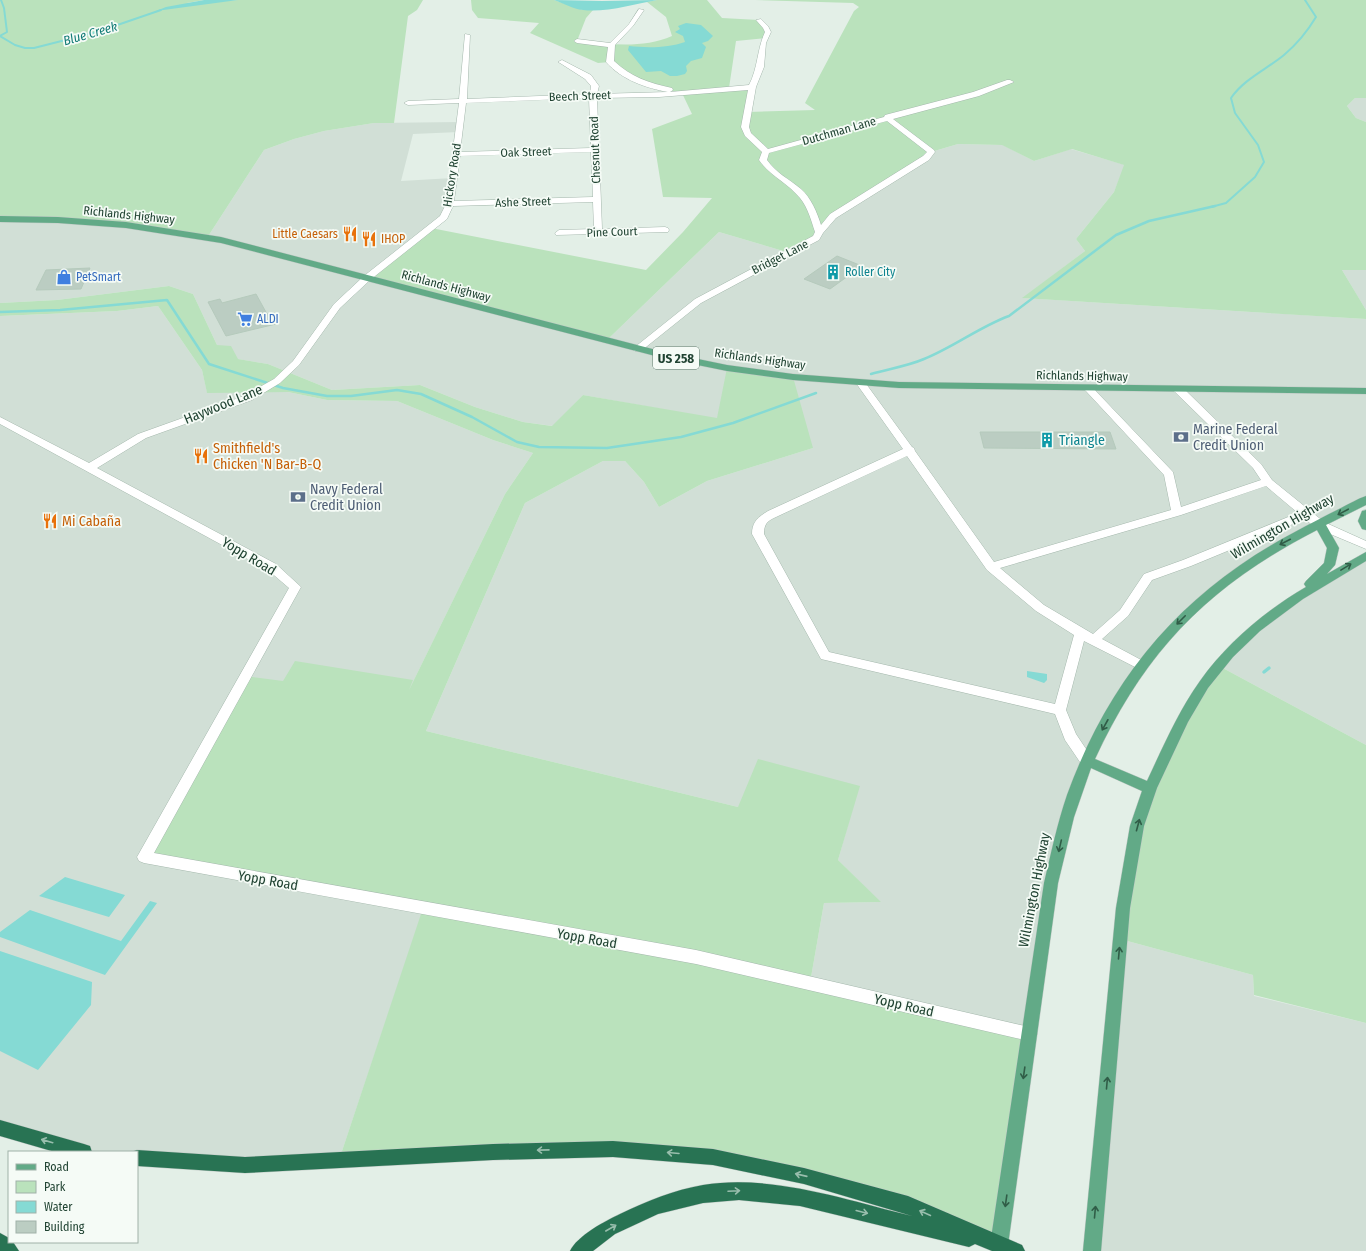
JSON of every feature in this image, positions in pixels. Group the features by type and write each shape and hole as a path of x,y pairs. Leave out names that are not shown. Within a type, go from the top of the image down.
{"highway":[{"path":"0,1128 80,1151"},
{"path":"138,1158 245,1165 493,1152 613,1149 713,1157 804,1176 908,1205 1004,1249"},
{"path":"579,1251 609,1228 656,1206 703,1194 739,1191 800,1197 1004,1249"},
{"path":"0,1242 10,1251"}],"main road":[{"name":"Richlands Highway","path":"0,219 94,222 171,231 251,247 638,349 728,368 793,377 861,383 941,386 1366,391"},
{"name":"Wilmington Highway","path":"1004,1249 1029,1034 1051,883 1065,825 1087,761 1102,730 1141,664 1200,600 1238,571 1278,546 1366,500"},
{"path":"1366,514 1364,521 1366,526"},
{"path":"1299,596 1329,565 1333,548 1320,525"},
{"path":"1092,1251 1123,908 1137,826 1150,788 1183,720 1204,685 1229,654 1256,628 1299,596 1366,556"},
{"path":"1087,761 1150,788"}],"street":[{"path":"641,10 631,25 612,45 610,62 619,70 645,85 682,92"},
{"path":"759,20 766,27 768,32 763,43 760,67 752,87 745,127 748,134 766,152 763,160 767,168 802,195 810,209 819,232"},
{"name":"Hickory Road","path":"367,278 444,217 450,204 463,100 467,35"},
{"path":"577,41 612,45"},
{"name":"Chesnut Road","path":"562,62 588,77 594,86 593,96 598,232"},
{"name":"Dutchman Lane","path":"766,152 888,117 976,94 1010,82"},
{"name":"Beech Street","path":"408,103 463,100 660,95 752,87"},
{"name":"Bridget Lane","path":"638,349 698,302 816,238 819,232 833,216 926,158 931,152 891,122 888,117"},
{"name":"Oak Street","path":"456,154 596,150"},
{"name":"Ashe Street","path":"450,204 596,199"},
{"name":"Pine Court","path":"559,234 665,230"},
{"name":"Haywood Lane","path":"89,468 142,436 248,398 277,380 296,364 337,306 367,278"},
{"path":"861,383 910,450 991,567 1022,595 1080,633 1141,664"},
{"path":"1088,388 1169,474 1177,512"},
{"path":"1178,389 1255,463 1268,482 1306,514 1320,525 1366,545"},
{"name":"Yopp Road","path":"0,420 272,567 295,587 144,857 696,958 1029,1034"},
{"path":"910,450 772,514 763,519 758,526 758,534 825,656 1060,710"},
{"path":"991,567 1177,512 1268,482"},
{"path":"1094,640 1124,613 1148,577 1187,563 1306,514"},
{"path":"1080,633 1060,710 1070,736 1087,761"}],"shaded area":[{"path":"1355,98 1366,98 1366,122 1356,118 1347,106"},
{"path":"460,122 459,132 413,134 401,181 453,178 444,217 368,278 606,341 719,232 790,253 833,216 931,152 958,144 1003,145 1034,161 1071,149 1125,165 1114,192 1076,239 1085,251 1023,298 1366,319 1366,500 1320,525 1200,600 1121,695 1061,838 1029,1034 810,983 824,903 880,902 838,860 859,786 738,807 426,731 525,503 603,461 625,461 644,482 659,507 707,481 813,448 717,419 583,395 553,426 523,422 475,407 420,385 332,390 268,364 237,359 217,345 193,294 169,286 57,300 0,303 0,219 93,223 207,238 264,150 294,139 324,131 374,123"},
{"path":"1342,270 1366,270 1366,310 1358,297"},
{"path":"158,306 202,370 207,392 288,392 327,400 397,401 493,440 533,453 505,494 393,723 424,908 339,1160 245,1165 138,1151 80,1151 0,1128 0,316 117,311"},
{"path":"1366,556 1366,745 1219,666 1256,628"},
{"path":"1120,939 1253,975 1254,996 1366,1023 1366,1251 1092,1251"}],"green space":[{"path":"0,0 204,0 187,3 238,0 423,0 417,10 408,16 394,123 374,123 324,131 294,139 264,150 207,238 158,229 0,219"},
{"path":"471,0 554,0 583,10 593,10 586,18 577,41 613,44 649,43 672,36 666,17 647,2 657,0 707,0 722,18 759,20 766,27 766,38 736,41 729,88 752,87 748,112 815,110 805,103 854,11 859,7 853,3 755,0 1366,0 1366,98 1355,98 1347,106 1356,118 1366,122 1366,270 1342,270 1366,310 1366,319 1022,298 1085,251 1076,239 1114,192 1124,165 1072,149 1034,161 1002,145 958,144 931,152 833,216 819,232 790,253 719,232 606,341 367,278 431,228 646,270 683,232 712,198 663,197 652,129 692,114 682,93 645,85 610,62 598,63 530,33 539,23 478,18 472,10"},
{"path":"169,286 193,294 217,345 231,346 238,359 268,364 332,390 420,385 475,407 523,422 552,426 583,395 717,418 727,368 793,377 813,448 707,481 659,507 644,482 625,461 603,461 525,503 426,731 738,807 758,759 860,786 838,860 881,902 824,903 810,983 1029,1034 999,1245 908,1205 669,1153 339,1160 423,908 144,857 245,676 283,681 295,661 413,680 409,690 505,494 533,453 493,440 397,401 327,400 288,392 207,393 202,370 158,306 117,311 0,316 0,303 57,300"},
{"path":"1219,666 1366,745 1366,1023 1254,995 1253,975 1120,939 1150,788"}],"water":[{"path":"204,0 238,0 156,11 166,7"},
{"path":"554,0 657,0 620,8 591,11 576,8"},
{"path":"686,23 701,25 713,36 708,41 702,43 706,47 702,58 691,61 686,66 687,71 685,74 670,76 661,71 646,72 628,50 629,46 657,47 685,42 683,36 675,32 680,29 678,26"},
{"path":"1027,671 1047,674 1047,680 1044,683 1027,677"},
{"path":"65,877 125,895 109,917 39,896"},
{"path":"150,901 157,903 105,975 0,937 0,932 30,910 121,941"},
{"path":"0,951 92,982 91,1005 38,1070 0,1051"}],"building":[{"name":"Roller City","path":"837,256 862,266 830,289 804,279"},
{"name":"PetSmart","path":"90,268 81,289 36,290 46,270"},
{"name":"ALDI","path":"256,294 267,314 270,314 276,324 226,336 208,302 220,299 222,303"},
{"name":"Triangle","path":"980,432 1110,432 1116,449 984,448"}],"waterway":[{"name":"Blue Creek","path":"1,0 4,8 7,32 0,36 15,45 25,48 34,48 97,32 161,10"},
{"path":"1213,206 1226,203 1255,177 1264,162 1258,145 1235,113 1231,98 1242,85 1284,55 1305,33 1316,17 1305,0"},
{"path":"871,374 905,366 924,359 1009,316 1116,235 1149,221 1213,206"},
{"path":"0,312 60,310 167,300 209,364 283,388 327,396 351,396 397,390 421,394 472,417 517,442 539,447 607,448 681,437 733,423 816,393"},
{"path":"1264,672 1269,668"}],"place":[{"name":"Little Caesars","path":"350,234"},
{"name":"IHOP","path":"369,239"},
{"name":"Roller City","path":"833,272"},
{"name":"PetSmart","path":"64,277"},
{"name":"ALDI","path":"245,319"},
{"name":"Marine Federal Credit Union","path":"1181,437"},
{"name":"Triangle","path":"1047,440"},
{"name":"Smithfield's Chicken 'N Bar-B-Q","path":"201,456"},
{"name":"Navy Federal Credit Union","path":"298,497"},
{"name":"Mi Cabaña","path":"50,521"}]}
